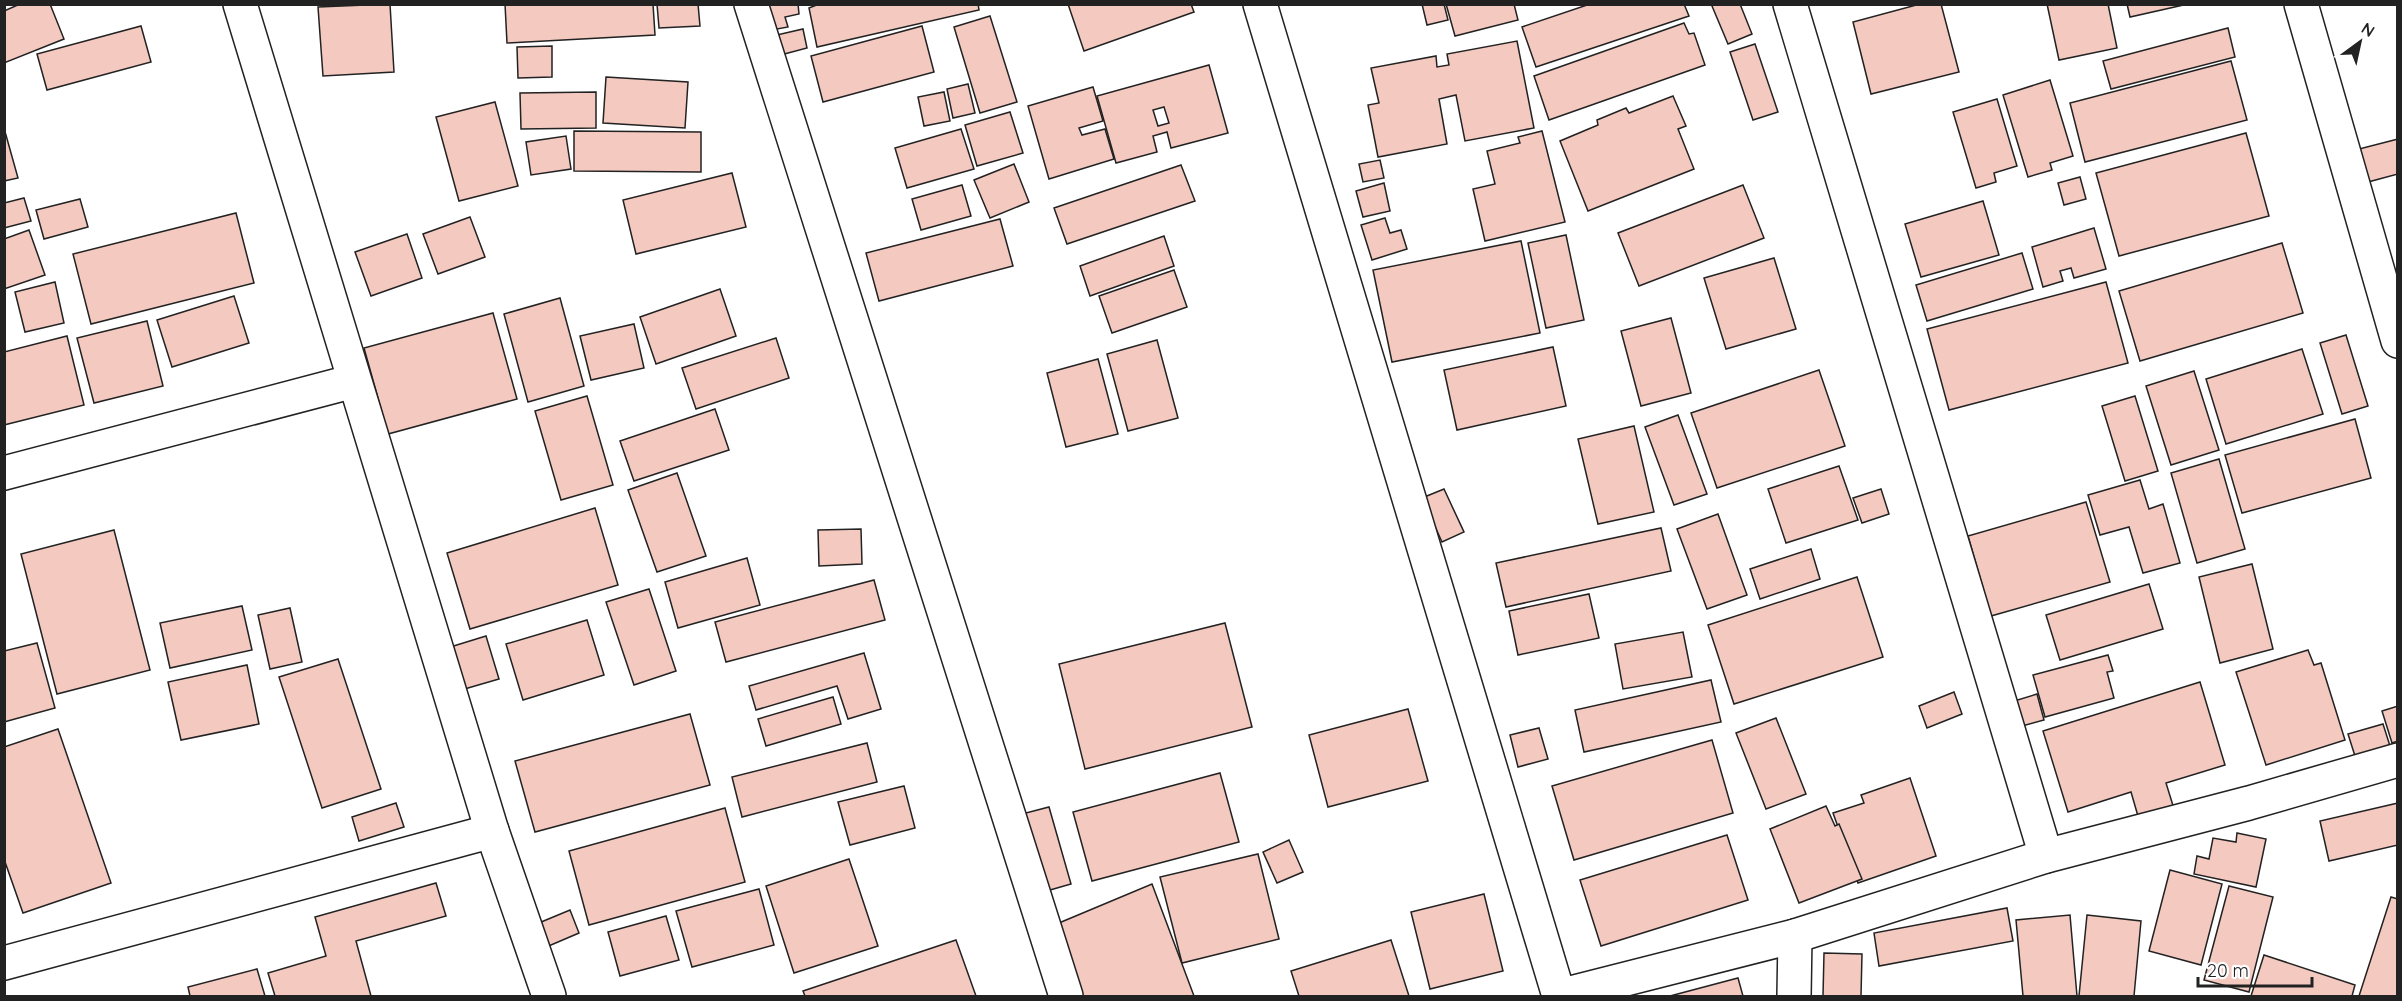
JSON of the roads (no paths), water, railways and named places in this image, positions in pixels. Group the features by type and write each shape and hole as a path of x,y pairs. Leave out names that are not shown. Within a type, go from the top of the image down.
{"street":[{"path":"240,4 492,831 549,996"},
{"path":"751,4 1066,996"},
{"path":"1260,4 1559,996 1795,936 2046,856 2249,803 2397,760"},
{"path":"1790,4 2046,856"},
{"path":"2301,4 2397,341"},
{"path":"4,473 354,381"},
{"path":"4,963 492,831"},
{"path":"1794,996 1795,936"}]}
